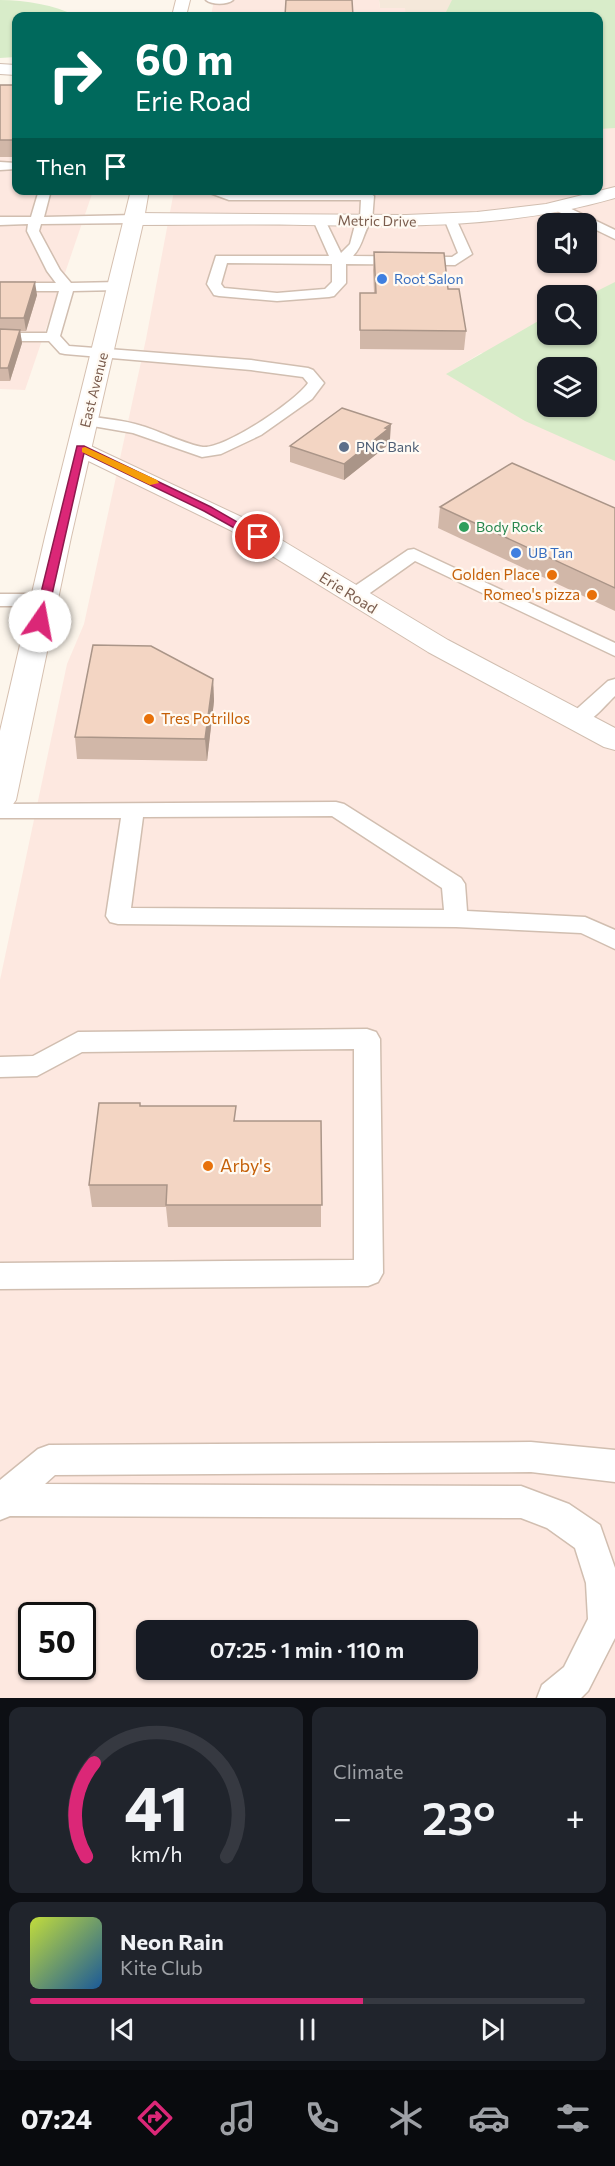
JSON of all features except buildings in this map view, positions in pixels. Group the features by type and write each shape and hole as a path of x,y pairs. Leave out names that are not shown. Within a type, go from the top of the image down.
{"street":[{"name":"Metric Drive","path":"135,219 451,220 500,217 560,199 581,202 615,192"},
{"name":"East Avenue","path":"1,796 139,195"},
{"name":"Erie Road","path":"80,448 218,514 449,653 615,740"}],"lane":[{"path":"211,0 228,0"},
{"path":"44,195 33,231 54,271 67,287"},
{"path":"226,195 368,196 360,237 350,254 339,258"},
{"path":"560,199 614,233"},
{"path":"0,221 135,219"},
{"path":"319,220 332,251 339,258 339,283 329,293 277,297 219,292 214,284 221,259 339,258 455,261 465,254 451,220"},
{"path":"0,287 119,286"},
{"path":"53,337 67,287"},
{"path":"0,337 53,337 65,350 251,365 308,373 316,382 307,396 255,432 221,449 211,451 202,452 136,429 87,421"},
{"path":"354,596 414,555 615,650"},
{"path":"0,600 45,600"},
{"path":"577,720 615,685"},
{"path":"1,796 133,810 336,809 453,884 456,919"},
{"path":"133,810 118,916 456,919 585,925 615,940"},
{"path":"0,1066 37,1066 78,1042 367,1039 368,1273 0,1276"},
{"path":"0,1502 49,1460 531,1457 615,1466"},
{"path":"0,1502 521,1503 556,1515 588,1537 615,1561"},
{"path":"555,1698 576,1679 606,1621 603,1582 588,1537"}],"shaded area":[{"path":"214,0 379,0 380,8 405,8 406,12 212,12"},
{"path":"379,0 615,0 602,12 405,12 404,8 380,8"},
{"path":"615,20 615,328 597,329 597,285 537,285 537,337 492,353 481,353 447,374 615,461 615,1698 0,1698 0,980 67,664 84,624 146,339 173,195 603,195 603,22"},
{"path":"0,88 12,88 12,195 92,195 25,390 0,389"}],"green space":[{"path":"0,0 40,4 67,12 12,12 12,57 0,58"},
{"path":"452,0 615,0 615,128 603,129 603,12 446,12"},
{"path":"615,282 615,461 525,421 446,374 537,322 537,345 597,345 597,291"}],"slow traffic":[{"path":"85,450 153,483"}],"place":[{"name":"Root Salon","path":"382,279"},
{"name":"PNC Bank","path":"344,447"},
{"name":"Body Rock","path":"464,527"},
{"name":"UB Tan","path":"516,553"},
{"name":"Golden Place","path":"552,575"},
{"name":"Romeo's pizza","path":"592,595"},
{"name":"Tres Potrillos","path":"149,719"},
{"name":"Arby's","path":"208,1166"}],"route":[{"path":"40,621 80,448 208,509 258,537"}]}
